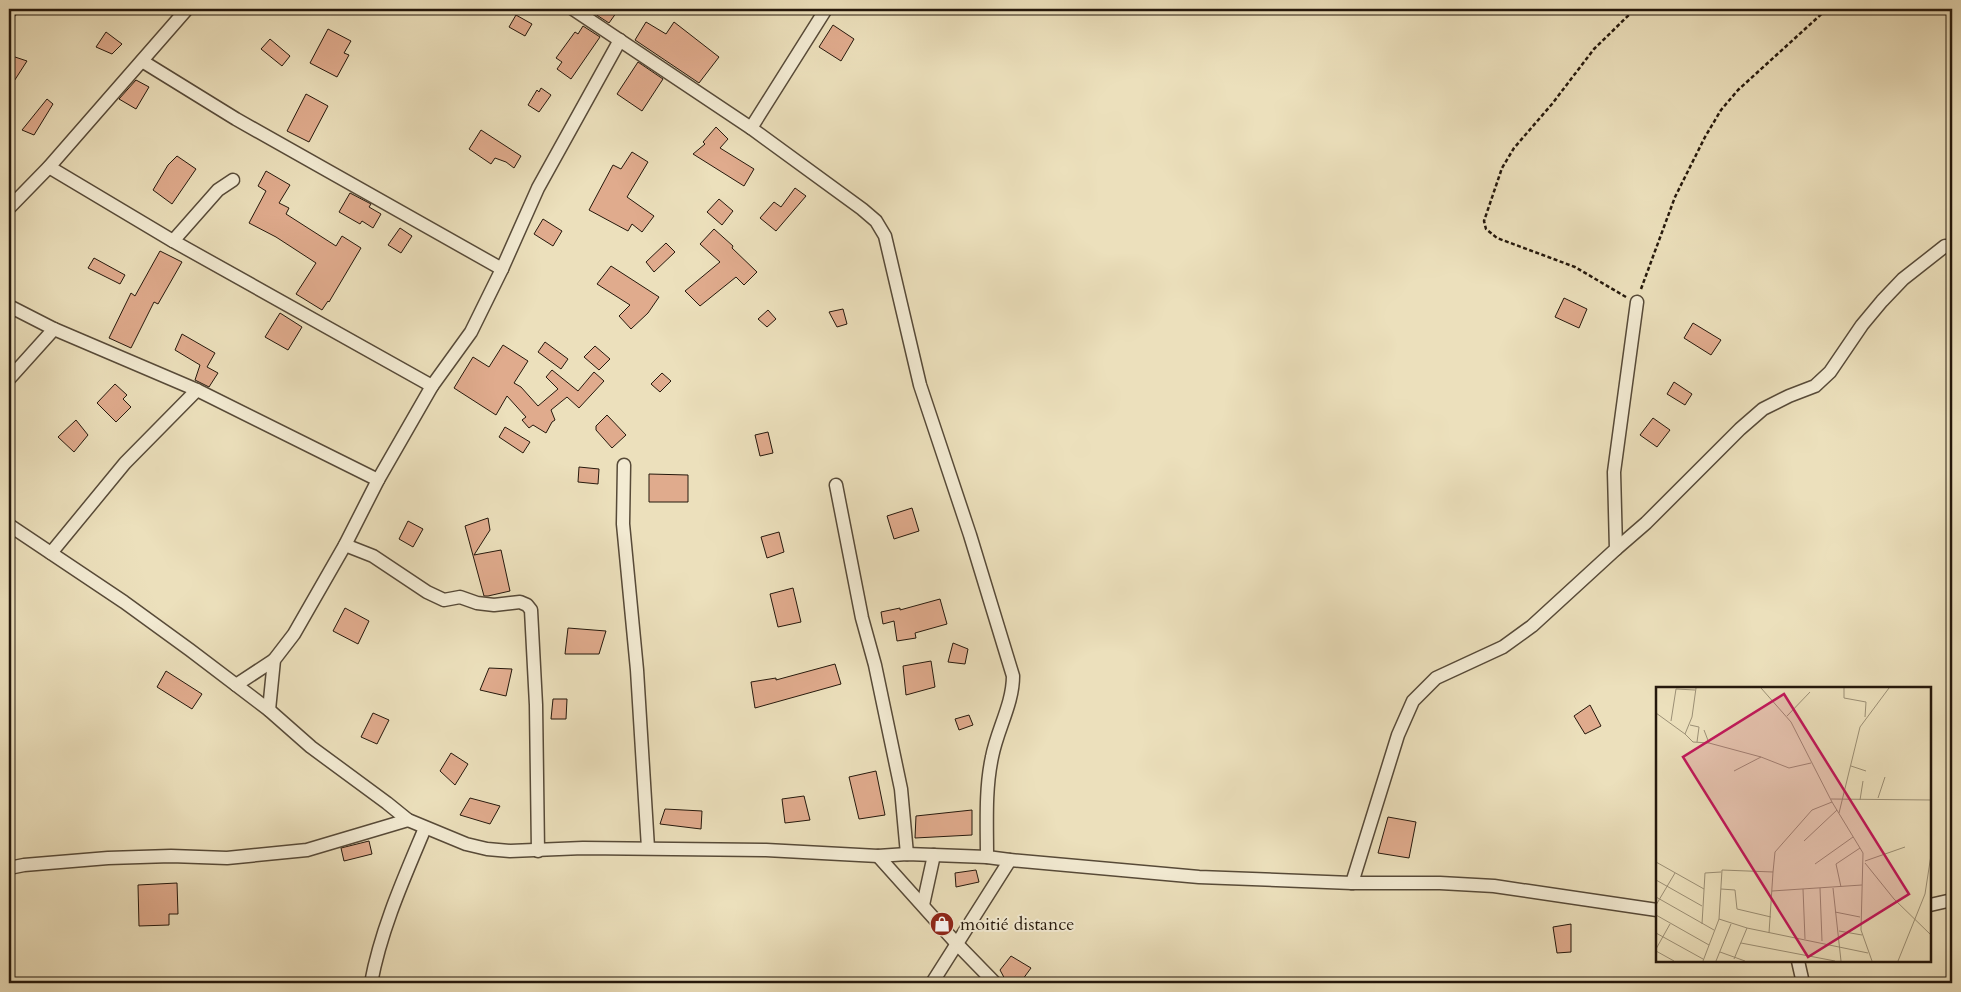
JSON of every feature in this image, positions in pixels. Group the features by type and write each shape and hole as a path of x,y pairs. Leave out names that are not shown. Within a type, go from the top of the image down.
{"street":[{"path":"9,12 12,9"},
{"path":"9,208 49,167 187,9"},
{"path":"572,9 751,128 862,209 876,221 885,236 920,385 970,535 1013,676 1013,690 991,758 988,794 987,857"},
{"path":"751,128 826,9"},
{"path":"236,685 274,660 294,634 432,386 471,332 502,270 538,188 620,40"},
{"path":"142,61 236,119 324,167 502,270"},
{"path":"49,167 174,241 432,386"},
{"path":"174,241 218,190 233,180"},
{"path":"1352,883 1398,735 1413,702 1436,678 1503,647 1532,626 1646,523 1740,429 1763,410 1788,396 1815,386 1830,372 1862,325 1882,301 1903,279 1948,246 1952,235"},
{"path":"1616,549 1614,472 1637,302"},
{"path":"9,306 54,329 197,390 378,480"},
{"path":"9,379 54,329"},
{"path":"51,553 125,463 197,390"},
{"path":"624,465 623,524 637,670 648,848"},
{"path":"836,484 862,618 875,665 901,789 907,854"},
{"path":"9,525 124,602 269,710 311,747 387,802 408,820 466,844 487,849 538,851 583,848 648,848 766,850 878,856 907,854 987,857 1200,877 1494,886 1656,910"},
{"path":"345,545 373,556 427,592 444,600 460,597 477,603 494,605 520,602 527,605 531,610 536,705 538,851"},
{"path":"269,710 274,660"},
{"path":"9,868 108,858 171,856 227,858 307,850 408,820"},
{"path":"371,983 375,959 391,912 425,828"},
{"path":"922,905 934,855"},
{"path":"878,856 957,944 995,983"},
{"path":"932,983 1010,860"},
{"path":"1931,905 1952,900"},
{"path":"1798,962 1803,983"}],"path":[{"path":"1635,9 1594,49 1552,104 1514,148 1502,168 1484,221 1486,229 1497,238 1575,267 1637,302 1675,197 1705,137 1721,110 1738,90 1827,9"}],"building":[{"path":"594,9 619,9 609,23 592,12"},
{"path":"516,15 532,24 525,36 509,27"},
{"path":"646,22 666,34 674,22 719,57 699,83 635,40"},
{"path":"833,25 854,39 841,61 819,47"},
{"path":"583,26 600,37 571,79 557,69 562,62 556,58 575,32 578,34"},
{"path":"328,29 351,41 344,53 349,55 337,77 310,63"},
{"path":"106,32 122,44 112,54 96,47"},
{"path":"270,39 290,56 282,66 261,49"},
{"path":"9,55 27,61 9,89"},
{"path":"638,62 663,79 642,111 617,94"},
{"path":"136,80 149,87 136,109 119,99"},
{"path":"541,88 551,95 539,112 528,105 537,90 539,92"},
{"path":"306,94 328,106 309,142 287,131"},
{"path":"47,99 53,104 34,135 22,130"},
{"path":"716,127 728,139 720,148 754,169 744,186 693,154 705,144 703,142"},
{"path":"481,130 521,156 514,168 506,162 495,158 491,164 469,149"},
{"path":"632,152 648,162 627,197 654,216 642,232 632,224 628,231 589,210 613,165 621,169"},
{"path":"177,156 196,169 172,204 153,190 168,165"},
{"path":"266,171 290,185 279,203 289,208 286,214 336,246 342,236 361,248 329,302 322,310 296,294 316,263 276,237 249,223 266,191 258,186"},
{"path":"795,188 806,196 776,231 760,218 774,202 781,207"},
{"path":"350,193 371,204 369,207 381,214 373,228 362,221 360,224 339,212"},
{"path":"719,199 733,211 722,225 707,212"},
{"path":"543,219 562,231 553,246 534,234"},
{"path":"400,228 412,236 401,253 388,245"},
{"path":"714,229 757,272 744,285 736,277 700,306 685,291 720,262 700,244"},
{"path":"666,243 675,252 654,272 646,262"},
{"path":"160,251 182,262 158,304 154,302 131,348 109,338 131,293 135,296"},
{"path":"94,258 125,275 120,284 88,268"},
{"path":"611,266 659,297 648,313 631,329 619,316 630,305 597,284"},
{"path":"1564,298 1587,309 1579,328 1555,317"},
{"path":"843,309 847,324 837,327 829,312"},
{"path":"768,310 776,319 767,327 758,319"},
{"path":"280,313 302,327 288,350 265,337"},
{"path":"1693,323 1721,340 1711,355 1684,338"},
{"path":"182,334 215,353 207,367 218,373 209,387 195,380 200,365 175,350"},
{"path":"545,342 568,359 561,369 538,352"},
{"path":"503,345 528,361 514,383 521,387 538,406 558,389 546,377 552,370 578,391 594,372 604,381 579,408 567,397 551,410 555,420 546,433 533,425 529,428 522,420 526,417 507,396 496,415 454,388 473,357 489,367"},
{"path":"595,346 610,359 599,370 584,357"},
{"path":"662,373 671,381 660,392 651,384"},
{"path":"1674,382 1692,394 1685,405 1667,394"},
{"path":"115,384 127,395 123,399 131,407 116,422 97,403"},
{"path":"607,415 626,435 612,448 596,430 596,426"},
{"path":"1653,418 1670,430 1657,447 1640,435"},
{"path":"76,420 88,435 74,452 58,437"},
{"path":"505,427 530,442 523,453 499,437"},
{"path":"768,432 773,453 760,456 755,435"},
{"path":"579,467 599,469 598,484 578,482"},
{"path":"649,474 688,475 688,502 649,502"},
{"path":"912,508 919,531 894,539 887,516"},
{"path":"488,518 490,530 474,555 501,550 510,591 484,596 465,526"},
{"path":"408,521 423,529 413,547 399,539"},
{"path":"779,532 784,552 767,558 761,537"},
{"path":"793,588 801,622 778,627 770,594"},
{"path":"940,599 947,624 915,633 916,638 897,641 894,621 883,624 881,612 900,608 900,610"},
{"path":"345,608 369,621 358,644 333,631"},
{"path":"568,628 606,631 599,654 565,654"},
{"path":"953,643 968,649 965,664 948,662"},
{"path":"931,661 935,687 906,695 903,666"},
{"path":"835,664 841,684 755,708 751,682 776,678 776,680"},
{"path":"489,668 512,669 506,696 480,690"},
{"path":"166,671 202,694 192,709 157,687"},
{"path":"553,699 567,699 566,719 551,719"},
{"path":"1590,705 1601,726 1585,734 1574,716"},
{"path":"373,713 389,720 377,744 361,737"},
{"path":"969,715 973,725 959,730 955,719"},
{"path":"451,753 468,764 455,785 440,771"},
{"path":"876,771 885,815 859,819 849,777"},
{"path":"804,796 810,820 785,823 782,799"},
{"path":"470,798 500,806 490,824 460,815"},
{"path":"665,809 702,811 701,829 660,824"},
{"path":"972,810 972,835 915,838 916,816"},
{"path":"1388,817 1416,822 1409,858 1378,853"},
{"path":"369,841 372,854 344,861 341,848"},
{"path":"976,870 979,882 956,887 955,873"},
{"path":"177,883 178,914 169,914 169,925 139,926 138,885"},
{"path":"1571,924 1571,952 1557,953 1553,927"},
{"path":"1011,956 1031,968 1020,983 1007,983 1000,970"}],"place":[{"name":"moitié distance","path":"942,924"}]}
